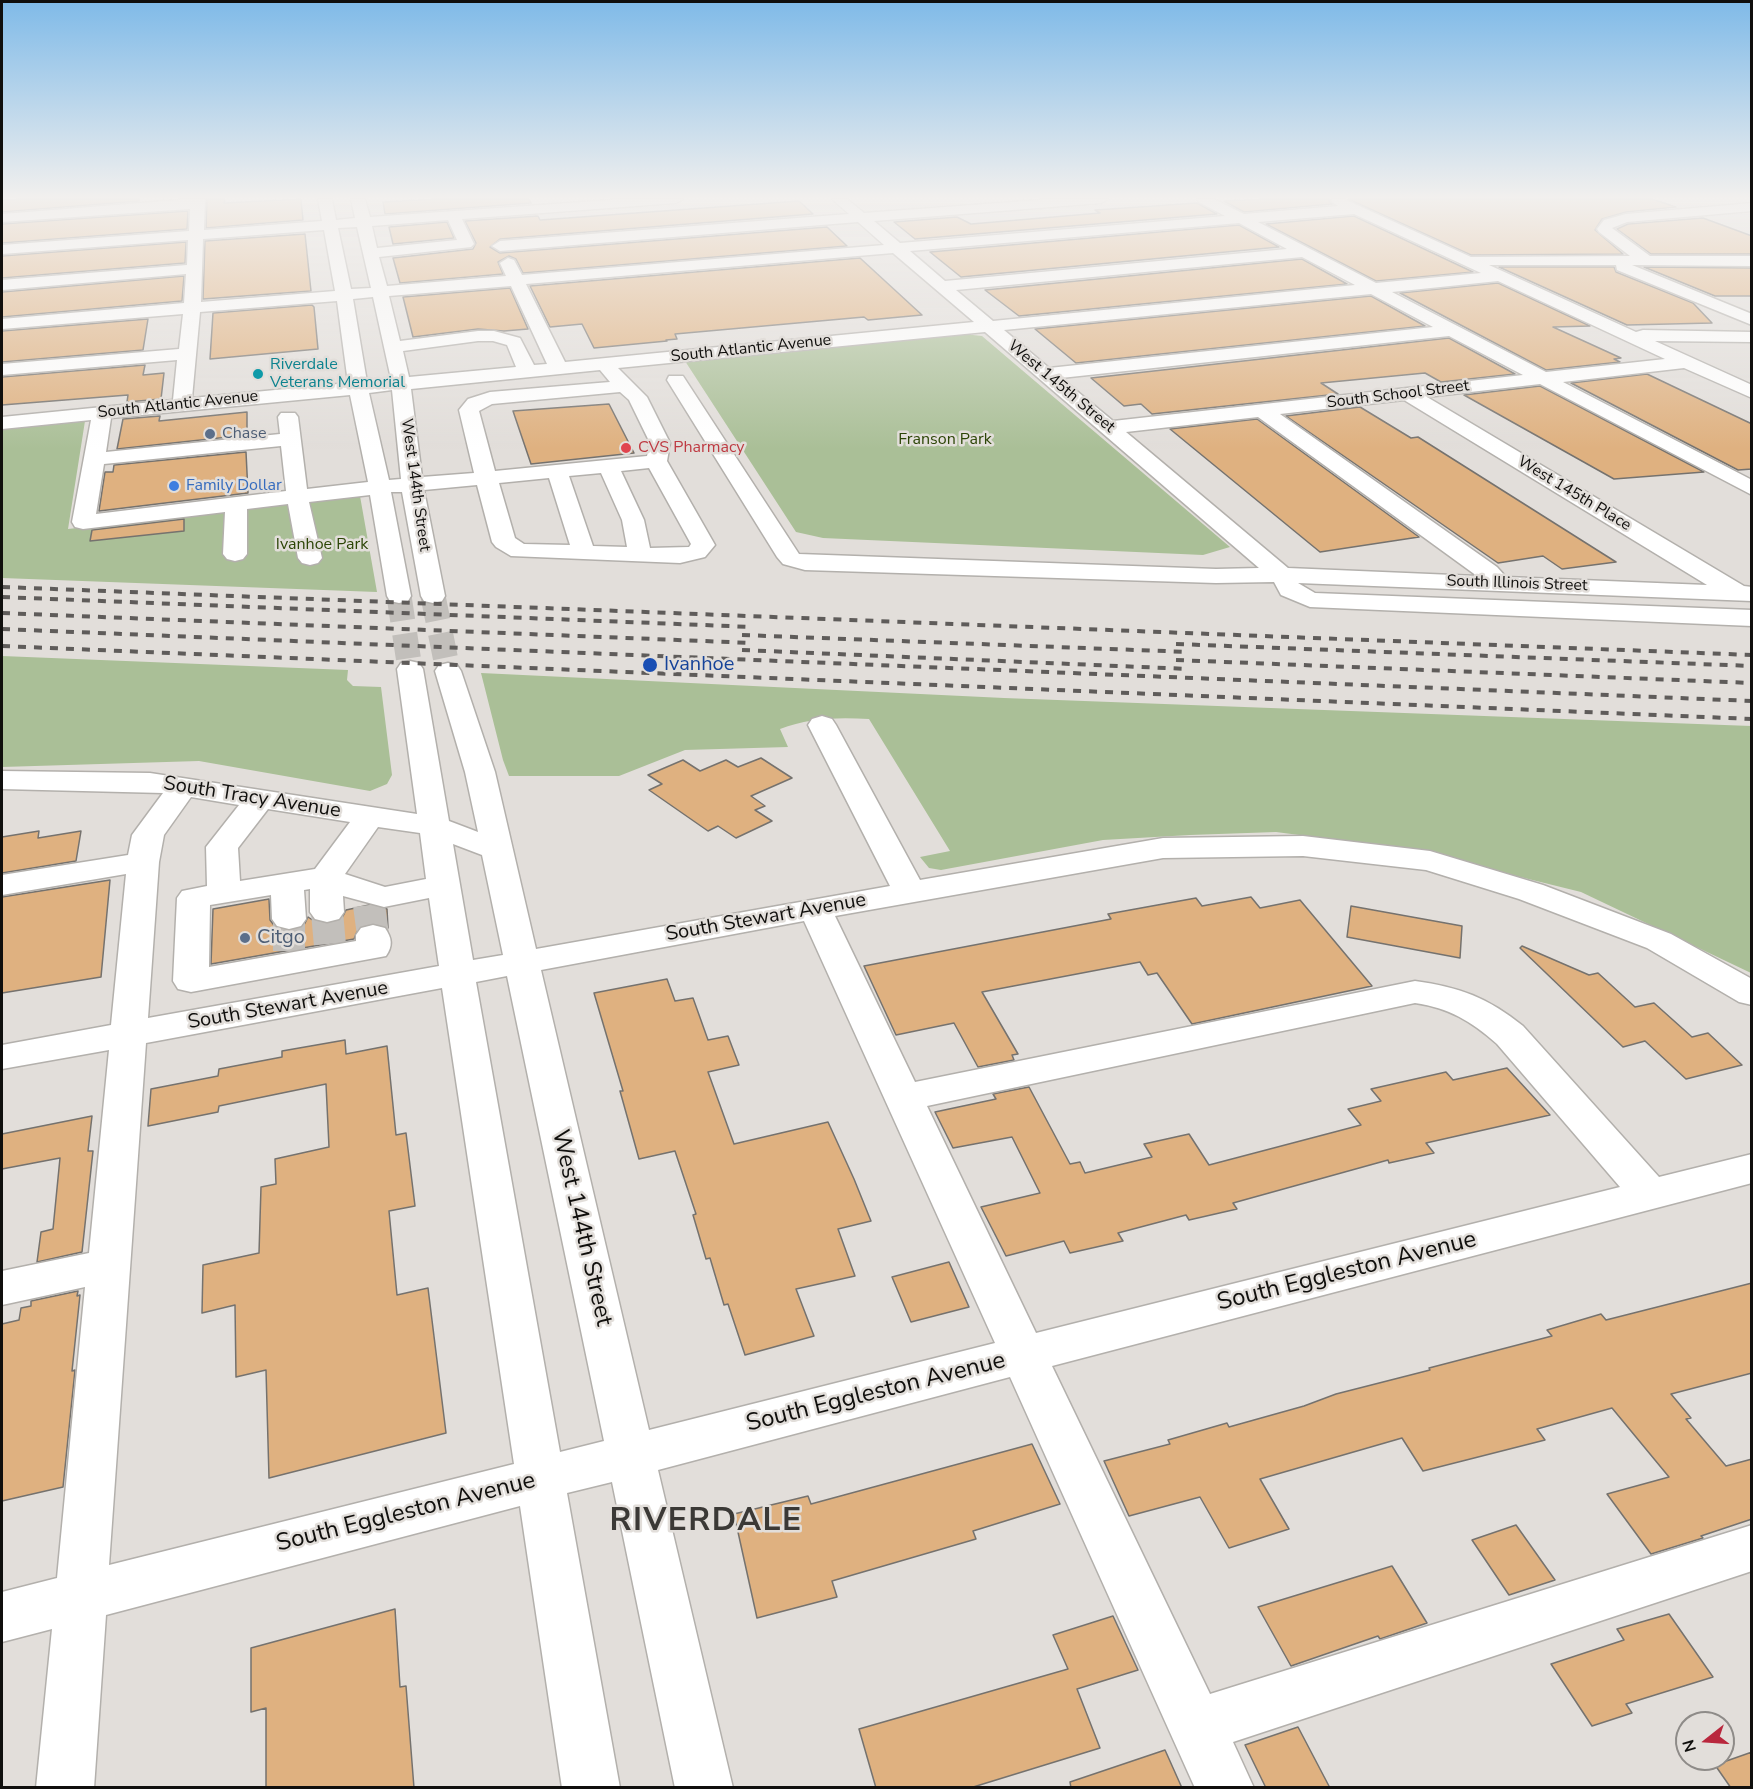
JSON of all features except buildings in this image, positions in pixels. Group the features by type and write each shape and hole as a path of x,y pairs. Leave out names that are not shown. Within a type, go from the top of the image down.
{"street":[{"path":"2,285 32,282"},
{"path":"182,404 193,282"},
{"name":"West 144th Street","path":"342,282 358,387 370,434 399,596"},
{"name":"West 144th Street","path":"377,282 401,382 412,485 433,596"},
{"path":"2,324 279,300 343,287 379,292 488,282"},
{"path":"517,282 558,367"},
{"name":"West 145th Street","path":"938,282 1282,575 1290,590 1310,600 1752,618"},
{"path":"942,286 980,282"},
{"path":"1363,282 1752,489"},
{"name":"South Atlantic Avenue","path":"2,423 358,387 524,363 558,367 604,363 1432,282"},
{"path":"1515,282 1686,362 1746,387"},
{"path":"1661,282 1752,320"},
{"path":"1701,299 1752,300"},
{"path":"1046,374 1453,330"},
{"path":"1629,335 1752,337"},
{"path":"392,347 426,344 442,349 445,359 524,363 514,342 494,336 431,341 426,344"},
{"path":"2,369 187,354"},
{"name":"South School Street","path":"1109,428 1686,362"},
{"path":"604,363 637,397 660,443 656,461 703,546 697,552 680,556 512,549 504,542 470,410 475,403 490,398 624,386"},
{"name":"South Illinois Street","path":"676,380 791,559 805,563 1216,576 1282,575 1745,594"},
{"path":"284,394 292,439 297,496 310,558"},
{"name":"West 145th Place","path":"1408,394 1745,594"},
{"path":"1261,410 1488,572 1499,584"},
{"path":"102,412 83,522 378,486 412,485 656,461"},
{"path":"94,459 292,439"},
{"path":"608,466 633,520 640,555"},
{"path":"557,471 584,553"},
{"path":"235,554 236,504"},
{"path":"410,669 443,886 591,1788"},
{"name":"West 144th Street","path":"448,671 480,772 704,1788"},
{"path":"822,725 910,892"},
{"name":"South Tracy Avenue","path":"2,780 150,782 434,826 497,850"},
{"path":"65,1788 142,862 147,835 183,787"},
{"path":"224,893 222,847 260,799"},
{"path":"327,912 326,877 370,816"},
{"name":"South Stewart Avenue","path":"2,1057 1163,848 1303,846 1430,861 1531,892 1659,941 1752,994"},
{"path":"2,885 142,862"},
{"path":"326,877 347,887 370,911 374,950 330,951 289,944 191,981 194,898 224,893 326,877"},
{"path":"287,882 289,944"},
{"path":"370,911 384,897 443,886"},
{"path":"814,909 1225,1788"},
{"path":"330,951 333,998"},
{"path":"903,1098 1415,992 1446,995 1462,1000 1493,1020 1510,1035 1650,1194"},
{"name":"South Eggleston Avenue","path":"2,1617 1752,1168"},
{"path":"2,1288 109,1265"},
{"path":"1196,1726 1752,1548"}],"green space":[{"name":"Franson Park","path":"964,334 982,336 1230,547 1203,555 823,538 796,532 685,361"},
{"name":"Ivanhoe Park","path":"85,421 68,529 360,496 377,592 2,578 2,429"},
{"path":"2,656 348,670 347,680 353,686 381,687 392,775 387,784 370,791 199,761 2,767"},
{"path":"481,673 1004,698 1751,726 1751,973 1581,892 1407,849 1276,832 1103,840 941,870 929,868 920,857 950,851 869,719 812,720 780,729 788,747 685,750 619,776 509,776"}],"tunnel":[{"path":"399,596 410,669"},
{"path":"433,596 448,671"},
{"path":"369,905 373,935"},
{"path":"327,912 330,946"},
{"path":"289,919 289,951"}],"railway":[{"path":"2,587 1752,655"},
{"path":"2,597 753,627"},
{"path":"2,613 753,643"},
{"path":"2,629 1752,701"},
{"path":"742,635 1189,652"},
{"path":"1176,644 1752,666"},
{"path":"2,646 1752,719"},
{"path":"742,650 1189,669"},
{"path":"1176,660 1752,683"}],"place":[{"name":"Riverdale Veterans Memorial","path":"258,374"},
{"name":"Chase","path":"210,434"},
{"name":"CVS Pharmacy","path":"626,448"},
{"name":"Family Dollar","path":"174,486"},
{"name":"Ivanhoe","path":"650,665"},
{"name":"Citgo","path":"245,938"}],"district":[{"name":"RIVERDALE","path":"706,1522"}]}
